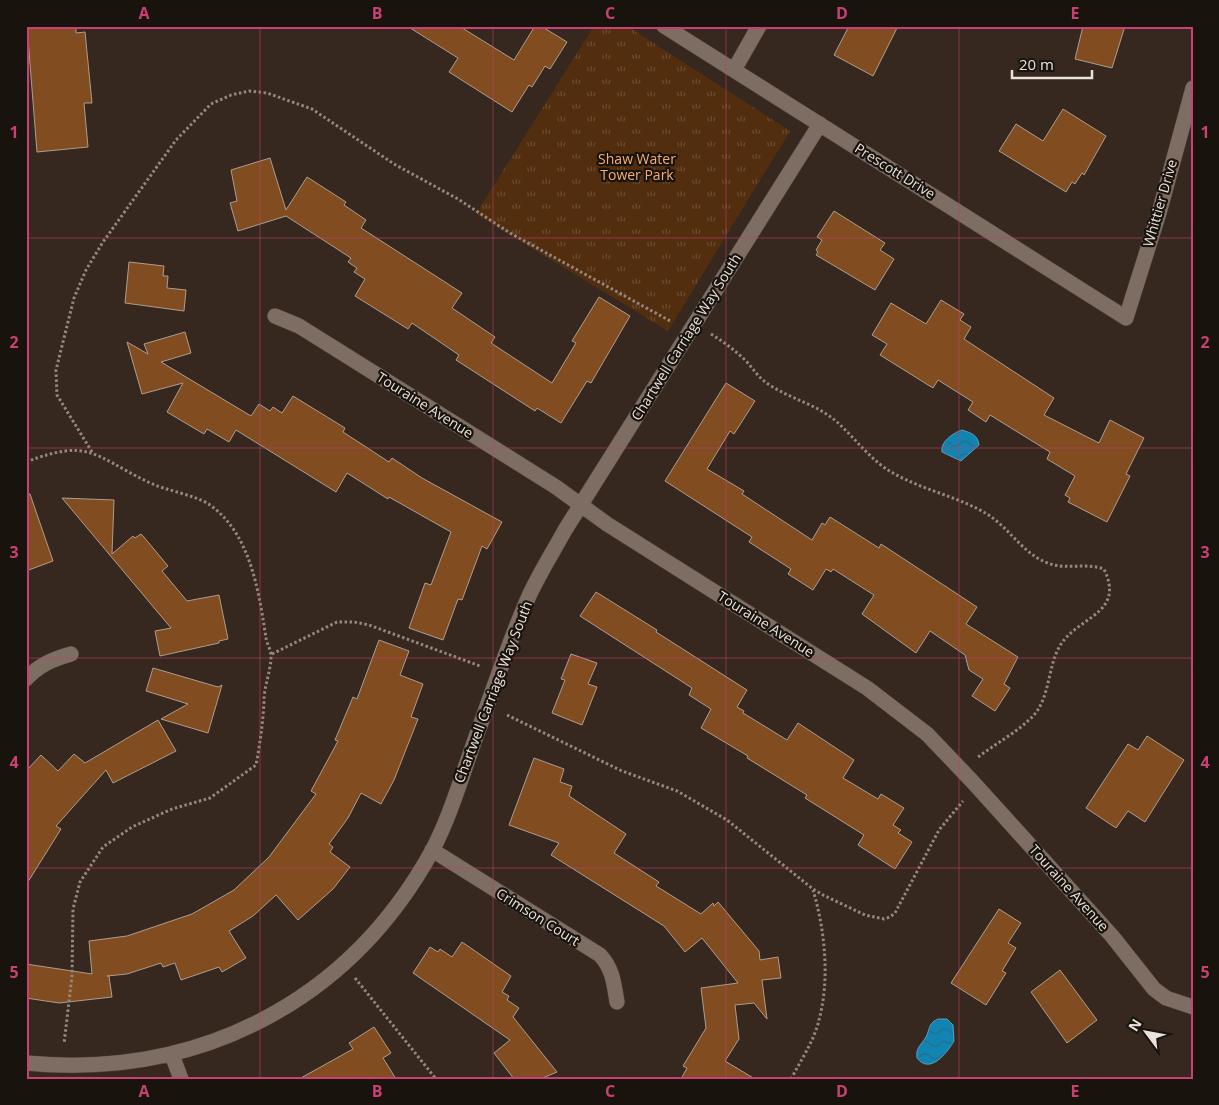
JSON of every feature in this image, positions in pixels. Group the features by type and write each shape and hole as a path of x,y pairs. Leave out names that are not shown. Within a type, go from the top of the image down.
{"street":[{"name":"Prescott Drive","path":"664,26 1126,318"},
{"path":"734,70 759,26"},
{"name":"Whittier Drive","path":"1126,318 1159,213 1193,88"},
{"name":"Chartwell Carriage Way South","path":"26,1063 62,1066 117,1065 172,1055 222,1040 270,1016 308,992 344,964 377,931 405,895 432,850 530,595 582,505 690,329 820,124"},
{"name":"Touraine Avenue","path":"275,316 299,326 866,688 927,734 971,780 1112,936 1154,990 1166,998 1193,1008"},
{"path":"26,679 35,670 52,660 71,654"},
{"name":"Crimson Court","path":"432,850 600,955 608,963 612,973 617,1002"},
{"path":"172,1055 181,1079"}],"path":[{"path":"62,1066 72,976 73,909 80,882 103,847 132,828 172,809 210,798 256,765 262,730 264,702 272,654 266,643 253,577 242,543 228,520 208,504 146,482 92,452 57,395 56,370 74,298 86,270 103,242 176,140 211,104 231,95 249,91 267,93 312,109 394,164 458,199 510,233 595,278 663,318 690,329 710,334 728,345 763,380 780,393 820,409 836,422 876,462 894,474 959,500 987,515 1043,561 1058,567 1075,568 1092,565 1104,569 1109,580 1110,593 1105,605 1091,620 1064,640 1056,654 1048,689 1038,710 976,759 966,798 939,830 890,917 884,919 865,915 813,889 728,820 677,791 622,771 506,715 482,667 369,625 354,622 337,622 272,654"},
{"path":"26,462 51,453 92,452"},
{"path":"791,1079 819,1021 824,993 825,970 822,936 813,889"},
{"path":"344,964 436,1079"}],"green space":[{"name":"Shaw Water Tower Park","path":"594,26 627,26 790,131 668,331 476,214"}],"water":[{"path":"962,430 976,437 979,445 961,461 942,452 942,448 948,438"},
{"path":"938,1019 947,1019 953,1025 954,1041 938,1060 933,1063 922,1063 917,1058 917,1051 927,1035 929,1027"}],"building":[{"path":"27,26 76,26 76,33 85,32 92,103 84,103 88,147 37,152"},
{"path":"407,26 459,26 514,60 535,26 541,26 567,42 550,69 545,66 532,87 529,85 512,112 449,72 458,58"},
{"path":"849,26 898,26 873,76 834,55"},
{"path":"1083,26 1125,26 1112,68 1075,59"},
{"path":"1063,109 1106,136 1084,175 1082,173 1075,184 1072,182 1066,192 999,151 1016,124 1043,141"},
{"path":"270,158 286,210 307,177 346,202 344,205 366,220 361,228 462,293 452,308 495,337 491,343 552,383 576,343 572,341 599,297 630,316 591,383 587,381 561,423 537,408 535,411 456,360 459,355 412,323 408,329 355,296 365,279 354,272 357,268 348,262 351,258 286,216 238,231 230,203 237,201 231,170"},
{"path":"834,211 885,243 880,250 894,259 875,290 816,255 818,252 816,250 822,240 817,237"},
{"path":"129,262 164,266 163,276 168,276 167,288 186,290 184,311 125,303"},
{"path":"941,300 964,314 960,320 971,327 964,339 1054,398 1044,415 1099,443 1110,420 1144,438 1126,474 1130,476 1107,522 1068,502 1070,498 1065,495 1075,476 1047,459 1050,452 990,415 986,422 968,410 973,402 938,380 933,388 880,355 887,344 872,335 891,303 926,324"},
{"path":"185,332 191,353 161,362 251,416 259,404 270,411 273,407 282,413 293,396 345,428 343,432 389,462 392,458 422,478 502,522 487,549 482,546 462,600 458,599 443,640 409,628 425,583 431,585 451,532 389,497 388,499 347,473 336,492 236,430 229,442 207,429 204,434 167,412 183,383 142,394 127,342 148,354 144,344"},
{"path":"726,383 755,401 734,434 730,431 707,469 744,491 742,494 812,540 822,523 825,525 830,517 879,548 881,544 977,607 966,624 1018,657 1004,684 1010,688 995,711 972,696 983,679 969,670 965,655 930,631 916,653 862,614 874,595 833,569 831,572 826,569 813,590 788,574 791,569 749,542 752,537 665,481"},
{"path":"26,494 30,494 53,561 26,571"},
{"path":"62,498 114,500 112,554 133,536 135,538 141,534 168,566 162,571 187,601 219,595 228,639 219,641 219,643 160,656 155,631 171,628"},
{"path":"596,592 747,690 737,707 744,711 743,713 787,740 798,723 854,760 843,778 878,799 881,794 904,808 893,825 901,830 898,833 912,842 895,869 858,845 864,835 805,798 807,795 747,758 748,756 701,728 711,709 689,695 692,688 580,616"},
{"path":"379,640 409,651 400,675 423,684 411,717 418,719 394,780 381,804 361,793 348,818 329,844 333,847 330,852 350,867 333,889 298,920 276,895 253,916 229,931 246,958 222,972 219,967 181,980 175,963 163,967 161,963 127,974 107,976 109,976 112,997 59,1003 26,998 26,964 92,974 89,941 127,936 192,914 234,890 269,857 316,794 311,791 338,741 335,740 353,697 357,699"},
{"path":"571,654 597,663 588,684 597,687 582,725 552,713 565,680 561,679"},
{"path":"153,668 218,687 222,685 208,733 161,719 188,704 146,691"},
{"path":"158,720 176,751 113,783 106,770 56,826 61,829 26,885 26,771 41,755 58,771 74,754 85,763"},
{"path":"1147,736 1184,760 1145,822 1128,811 1116,828 1086,808 1128,744 1138,750"},
{"path":"534,758 564,769 560,782 572,786 569,796 626,834 614,853 659,882 656,886 701,914 713,903 714,906 718,902 759,951 760,960 778,957 781,978 762,980 767,1019 754,1003 735,1005 739,1039 725,1061 755,1079 681,1079 687,1068 683,1066 706,1028 701,988 738,983 702,938 685,952 664,926 551,855 559,843 509,825"},
{"path":"999,909 1021,923 1008,943 1016,948 1002,971 1006,973 986,1005 951,983"},
{"path":"462,942 511,976 502,992 509,996 507,1000 519,1008 513,1017 557,1072 540,1079 514,1079 494,1053 510,1040 413,973 430,947 438,952 440,949 452,957"},
{"path":"1060,970 1097,1020 1067,1043 1031,992"},
{"path":"374,1027 391,1053 383,1058 396,1079 299,1079 353,1049 349,1043"}]}
